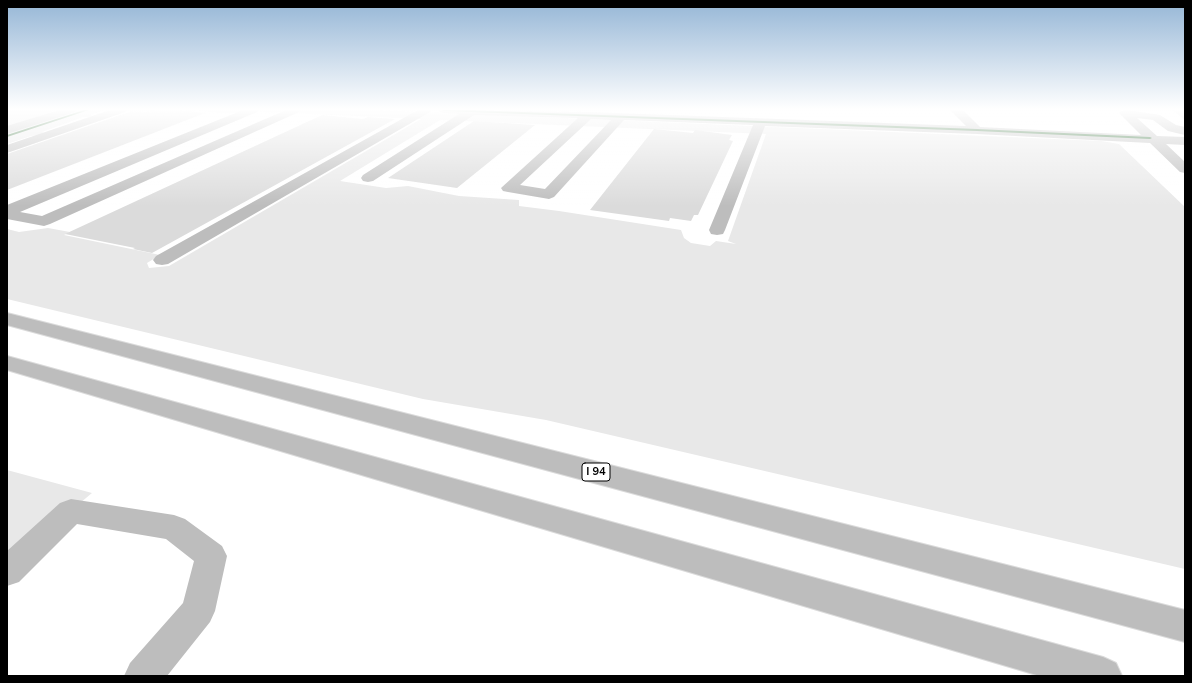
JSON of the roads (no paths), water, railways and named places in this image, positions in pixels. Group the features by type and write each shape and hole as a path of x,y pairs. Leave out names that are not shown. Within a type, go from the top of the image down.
{"main road":[{"path":"7,149 28,142"},
{"path":"7,211 175,142"},
{"path":"7,214 44,221 223,142"},
{"path":"162,260 370,142"},
{"path":"368,178 424,142"},
{"path":"559,142 508,188 549,194 597,142"},
{"path":"717,230 752,142"},
{"path":"1155,142 1184,167"},
{"name":"I 94","path":"7,319 1185,626"},
{"path":"7,363 1103,676"},
{"path":"7,572 71,512 174,528 211,556 198,611 143,676"}]}
